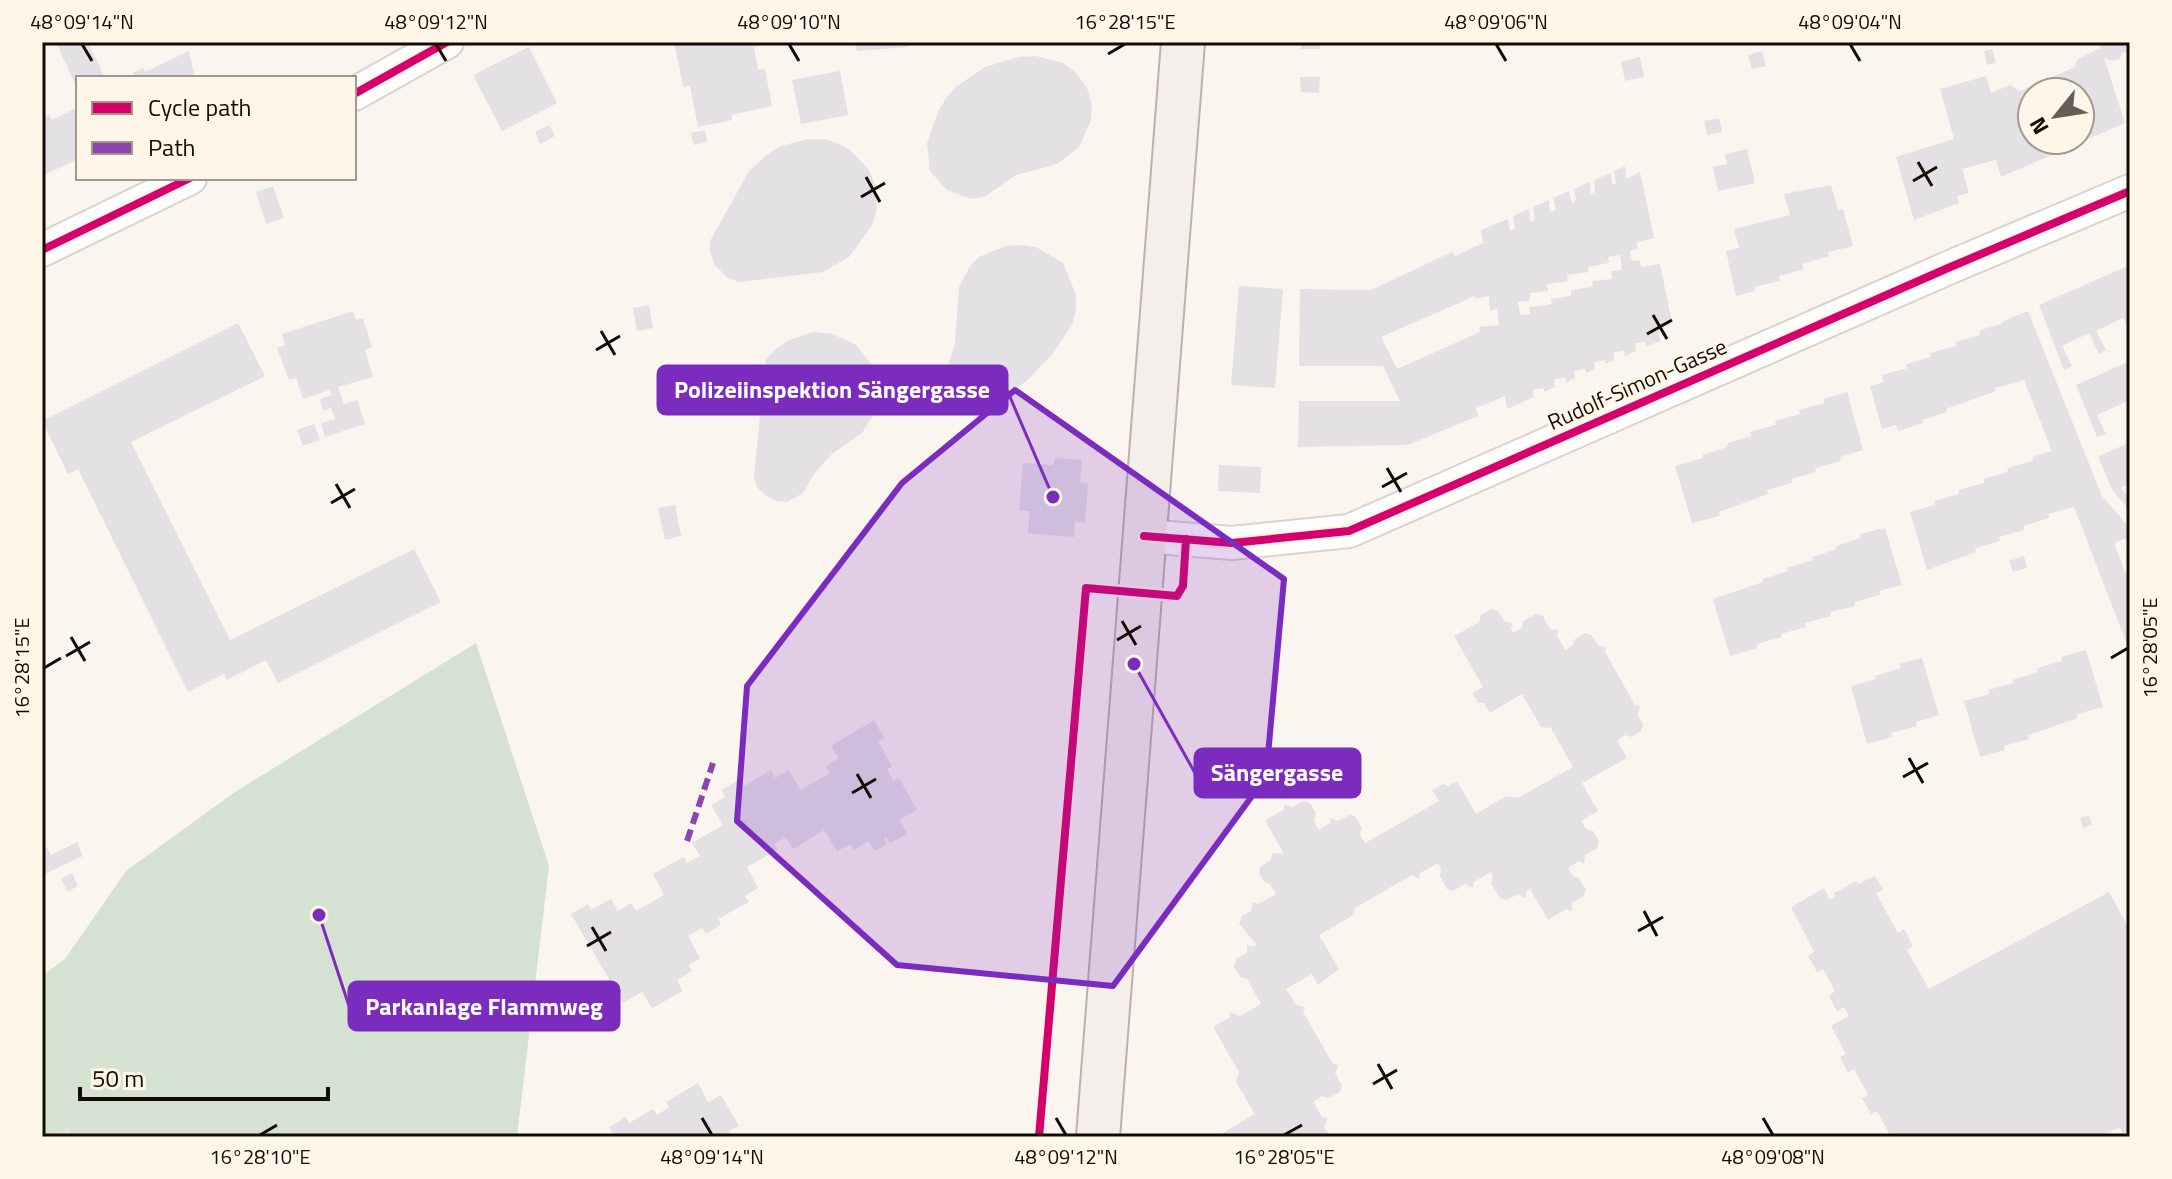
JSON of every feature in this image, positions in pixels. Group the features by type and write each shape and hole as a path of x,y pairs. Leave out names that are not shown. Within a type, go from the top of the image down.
{"main road":[{"path":"1098,1137 1183,42"}],"street":[{"path":"356,93 443,44"},
{"path":"42,250 186,180"},
{"name":"Rudolf-Simon-Gasse","path":"1144,536 1232,543 1349,531 2130,191"}],"highlighted area":[{"path":"1015,390 1284,579 1266,777 1113,986 897,965 737,821 747,686 902,483"}],"green space":[{"path":"476,643 549,866 517,1137 42,1137 42,976 65,959 126,871 235,792"}],"building":[{"path":"56,42 88,42 104,76 76,76 76,87"},
{"path":"674,42 770,42 754,47 758,70 765,69 772,106 731,115 732,120 698,127 690,86 683,87"},
{"path":"854,42 907,42 908,47 857,51"},
{"path":"1301,42 1320,42 1320,49 1301,49"},
{"path":"2098,42 2130,42 2130,51 2122,53 2119,59 2112,61 2104,58 2125,123 2096,136 2096,76 2054,76 2075,67 2077,60 2100,48"},
{"path":"529,47 557,103 502,131 473,75"},
{"path":"1992,49 1996,63 1987,65 1984,51"},
{"path":"189,51 195,76 135,76 133,73 143,68 145,72"},
{"path":"1762,51 1766,66 1752,69 1748,55"},
{"path":"1036,56 1063,63 1076,73 1087,88 1092,105 1091,121 1079,147 1057,164 1016,175 984,197 971,199 947,190 930,171 927,143 946,98 957,86 985,67 1019,57"},
{"path":"1640,57 1644,77 1625,81 1621,62"},
{"path":"840,71 848,115 801,124 792,80"},
{"path":"1986,76 1991,93 2010,85 2016,89 2016,156 2049,156 2001,177 1996,160 1962,169 1969,193 1957,196 1959,203 1914,220 1896,157 1954,139 1940,89"},
{"path":"1300,77 1320,77 1319,93 1301,92"},
{"path":"76,108 76,160 42,176 42,119 49,114 52,120"},
{"path":"1719,118 1722,132 1707,135 1704,121"},
{"path":"549,125 555,136 540,144 535,132"},
{"path":"705,130 707,142 694,145 691,133"},
{"path":"808,139 837,143 850,150 869,170 877,200 872,225 849,257 823,272 739,282 728,278 714,264 710,241 749,171 781,146"},
{"path":"1747,149 1755,183 1718,191 1713,167 1727,164 1725,154"},
{"path":"1625,166 1626,179 1640,172 1654,238 1637,242 1638,249 1630,251 1632,261 1640,260 1641,267 1660,264 1672,323 1659,329 1660,341 1646,347 1646,342 1635,343 1636,351 1625,356 1624,351 1614,352 1614,360 1605,364 1605,360 1594,362 1595,369 1586,373 1585,369 1574,371 1575,378 1566,383 1565,378 1554,379 1555,387 1544,392 1544,388 1533,390 1534,397 1507,409 1505,396 1476,408 1478,416 1408,445 1298,447 1299,401 1400,401 1383,366 1299,366 1300,289 1371,290 1452,252 1455,256 1483,243 1481,230 1508,219 1510,231 1515,228 1513,216 1529,209 1530,222 1535,219 1533,207 1549,200 1550,212 1556,210 1553,198 1569,191 1572,203 1576,200 1574,189 1590,182 1591,194 1595,192 1594,180 1611,173 1612,185 1616,183 1614,171","holes":["1620,255 1622,270 1611,271 1612,279 1592,281 1593,287 1571,290 1571,296 1551,299 1552,304 1529,307 1530,314 1520,315 1518,302 1530,301 1530,293 1548,291 1547,284 1568,281 1567,275 1589,272 1588,267 1609,263 1608,257","1475,296 1475,299 1489,296 1490,311 1497,309 1499,325 1479,327 1480,332 1397,369 1381,337"]},
{"path":"1831,185 1838,210 1843,209 1853,246 1828,252 1829,256 1802,264 1804,269 1779,276 1780,281 1754,287 1755,291 1736,296 1726,251 1739,248 1734,229 1790,215 1784,194"},
{"path":"273,186 284,218 266,224 256,192"},
{"path":"1005,246 1036,247 1063,263 1076,295 1072,325 1053,353 1029,379 990,407 970,412 963,410 948,397 944,379 955,343 959,287 970,266 979,257"},
{"path":"2130,265 2130,332 2123,318 2096,331 2106,350 2099,354 2089,333 2062,346 2072,366 2064,370 2039,305"},
{"path":"1239,286 1283,289 1275,388 1231,385"},
{"path":"649,305 653,328 637,331 633,308"},
{"path":"353,311 356,320 363,318 372,347 365,350 373,377 338,387 344,404 357,400 365,424 325,437 321,423 335,419 331,408 323,411 320,399 331,395 330,390 303,399 296,378 289,380 277,348 285,345 282,334"},
{"path":"2028,311 2102,496 2130,528 2130,537 2114,543 2130,584 2130,652 2074,507 2048,514 2049,518 2024,526 2024,530 1999,537 2000,541 1975,548 1976,552 1927,570 1910,512 1935,505 1934,501 1959,494 1958,490 1984,483 1983,479 2008,472 2007,468 2033,461 2032,457 2052,451 2024,380 1995,388 1996,391 1922,420 1923,423 1898,431 1896,425 1882,429 1870,386 1884,382 1882,375 1908,368 1906,364 1931,357 1930,353 1956,346 1955,342 1980,335 1980,330 2002,324"},
{"path":"238,323 265,376 131,442 230,640 414,549 441,602 278,683 266,660 227,680 224,674 188,692 78,469 68,474 42,421"},
{"path":"813,332 833,334 856,345 873,366 879,381 879,398 876,411 862,433 832,454 814,474 803,493 787,502 776,501 757,487 754,477 760,416 758,384 767,358 777,348 789,340"},
{"path":"2130,361 2130,400 2097,415 2106,434 2097,437 2076,385"},
{"path":"1847,392 1863,450 1840,457 1841,461 1815,468 1816,472 1791,479 1792,483 1767,490 1768,494 1719,512 1720,516 1692,523 1675,466 1703,458 1702,455 1727,447 1728,443 1751,436 1750,432 1776,425 1775,421 1800,414 1799,410 1825,403 1823,399"},
{"path":"314,424 320,440 303,446 297,430"},
{"path":"2130,442 2130,483 2121,488 2130,498 2130,506 2127,507 2113,491 2098,457"},
{"path":"1055,458 1082,460 1080,482 1088,483 1085,523 1075,522 1074,537 1028,533 1030,511 1019,510 1023,463 1053,465"},
{"path":"1219,465 1261,467 1260,493 1218,491"},
{"path":"675,505 681,536 665,540 658,508"},
{"path":"1885,528 1902,585 1879,591 1880,595 1854,602 1855,606 1830,612 1831,616 1805,623 1806,627 1730,656 1713,599 1813,560 1812,557 1837,549 1836,546 1861,538 1860,534"},
{"path":"2024,556 2027,568 2013,572 2009,561"},
{"path":"1491,609 1498,611 1505,622 1513,623 1513,633 1522,628 1523,621 1536,614 1543,616 1550,629 1559,630 1557,635 1565,650 1585,633 1591,635 1598,645 1606,648 1605,652 1635,705 1641,706 1637,714 1643,724 1641,731 1617,740 1627,758 1582,783 1598,811 1581,821 1586,829 1593,831 1599,842 1597,848 1585,855 1584,864 1579,861 1568,868 1586,890 1584,896 1572,903 1572,911 1566,909 1548,920 1530,889 1526,892 1526,898 1518,894 1507,900 1500,898 1491,883 1491,872 1474,882 1473,888 1465,884 1453,891 1447,889 1440,876 1438,863 1420,873 1419,879 1412,875 1355,908 1352,916 1319,935 1339,969 1318,985 1312,974 1286,989 1296,1005 1305,1007 1303,1012 1333,1064 1339,1065 1335,1073 1342,1085 1340,1092 1329,1098 1322,1096 1313,1102 1322,1117 1328,1118 1324,1127 1330,1137 1223,1137 1221,1134 1255,1114 1236,1082 1239,1072 1213,1027 1229,1018 1230,1012 1240,1016 1261,1004 1247,979 1240,977 1234,967 1236,959 1247,953 1247,945 1257,945 1239,924 1242,916 1251,911 1253,902 1258,904 1276,894 1259,874 1260,867 1271,860 1272,853 1284,854 1265,820 1284,810 1284,804 1292,807 1303,801 1310,803 1316,813 1314,821 1319,830 1330,823 1331,818 1338,821 1349,815 1356,817 1365,843 1439,801 1432,790 1443,784 1448,786 1457,781 1476,814 1506,796 1518,798 1573,767 1551,728 1541,727 1522,694 1490,713 1472,693 1483,687 1454,636 1479,622 1481,615"},
{"path":"2086,650 2103,707 2077,714 2078,718 2028,735 2029,739 2004,746 2005,750 1980,757 1964,701 1990,694 1988,690 2014,683 2012,680 2038,672 2037,668 2062,661 2061,657"},
{"path":"1922,658 1939,715 1916,722 1917,726 1891,733 1892,737 1867,744 1851,686 1901,668 1899,664"},
{"path":"874,720 884,738 878,741 892,766 887,770 893,781 899,778 917,810 899,820 907,834 890,843 886,837 887,844 875,851 868,841 854,850 850,844 837,851 824,830 793,849 786,837 774,844 777,850 747,867 758,888 745,896 749,902 718,919 721,925 706,934 702,928 688,936 700,958 689,965 692,971 677,980 683,991 652,1008 642,992 623,1003 571,914 588,904 591,910 611,899 618,911 631,903 636,911 664,895 653,874 683,857 687,863 700,856 692,843 723,825 711,805 725,797 721,790 737,781 741,788 771,770 775,778 789,770 800,790 830,773 826,766 839,758 831,746"},
{"path":"2089,815 2092,825 2083,828 2080,818"},
{"path":"42,840 51,855 77,842 83,856 42,875"},
{"path":"72,873 78,886 68,892 61,879"},
{"path":"1875,876 1883,890 1876,893 1898,933 1904,929 1913,946 1907,950 1929,989 2109,892 2130,930 2130,1130 2123,1134 2119,1127 2100,1137 1886,1137 1890,1135 1877,1111 1871,1114 1862,1098 1868,1095 1854,1069 1848,1072 1840,1057 1846,1054 1831,1026 1849,1016 1844,1007 1837,1011 1829,996 1835,991 1823,969 1817,972 1808,956 1814,952 1791,907 1824,888 1830,900 1836,896 1834,893 1856,881 1858,884"},
{"path":"698,1083 708,1102 721,1095 739,1126 729,1131 732,1137 615,1137 609,1127 626,1117 629,1123 653,1109 657,1115 669,1107 666,1102"},
{"path":"69,1127 73,1137 44,1137"}],"marked path":[{"path":"687,841 713,763"}],"cycle path":[{"path":"356,93 447,42"},
{"path":"42,250 186,180"},
{"path":"1144,536 1232,543 1349,531 2130,191"},
{"path":"1039,1137 1086,588 1177,596 1183,586 1186,539"}],"place":[{"name":"Polizeiinspektion Sängergasse","path":"1053,497"},
{"name":"Sängergasse","path":"1134,664"},
{"name":"Parkanlage Flammweg","path":"319,915"}]}
